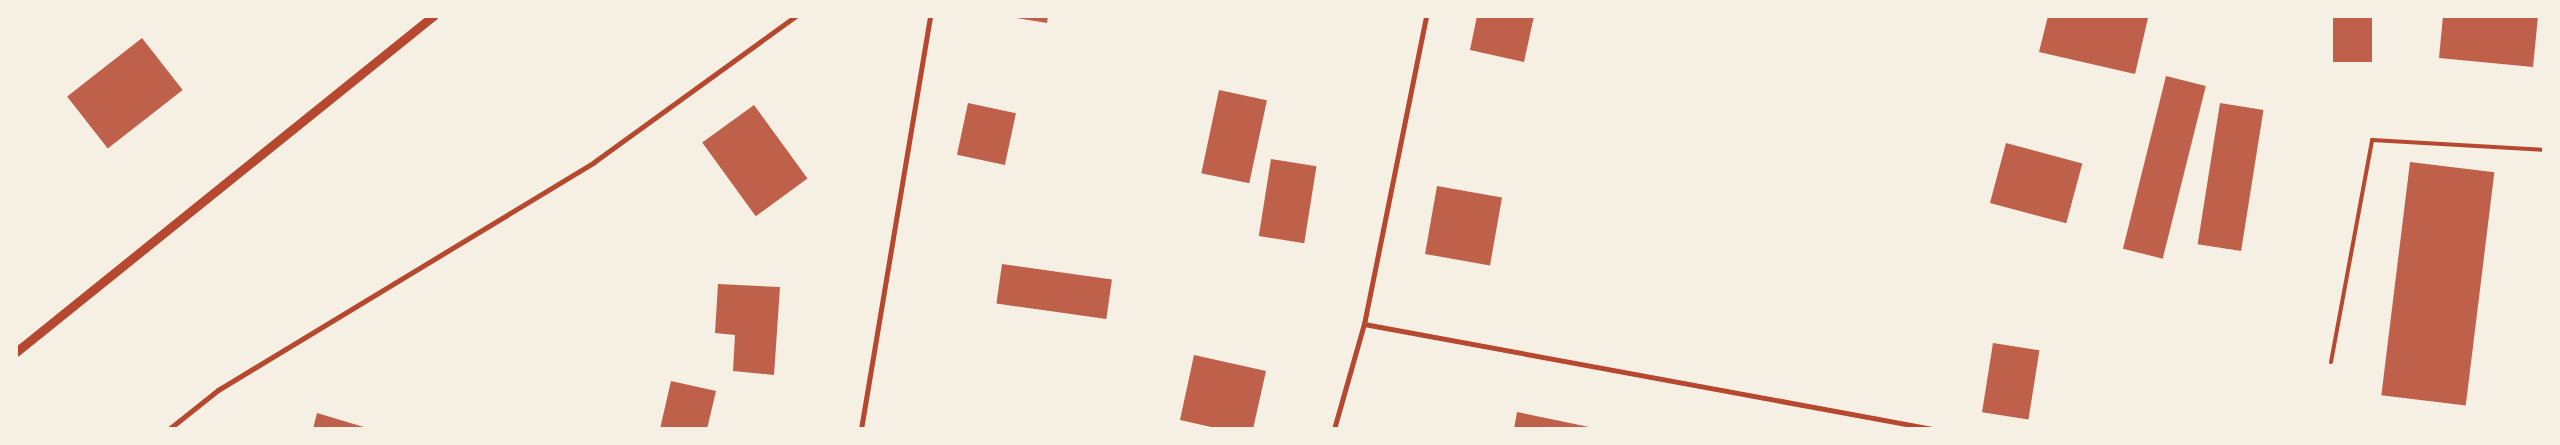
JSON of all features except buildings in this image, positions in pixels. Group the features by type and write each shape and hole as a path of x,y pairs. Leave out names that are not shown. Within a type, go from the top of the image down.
{"street":[{"path":"16,352 433,16"},
{"path":"169,429 218,390 594,162 796,16"},
{"path":"861,429 930,16"},
{"path":"1334,429 1364,324 1426,16"},
{"path":"1364,324 1933,429"}],"lane":[{"path":"2331,362 2372,140 2544,150"}]}
